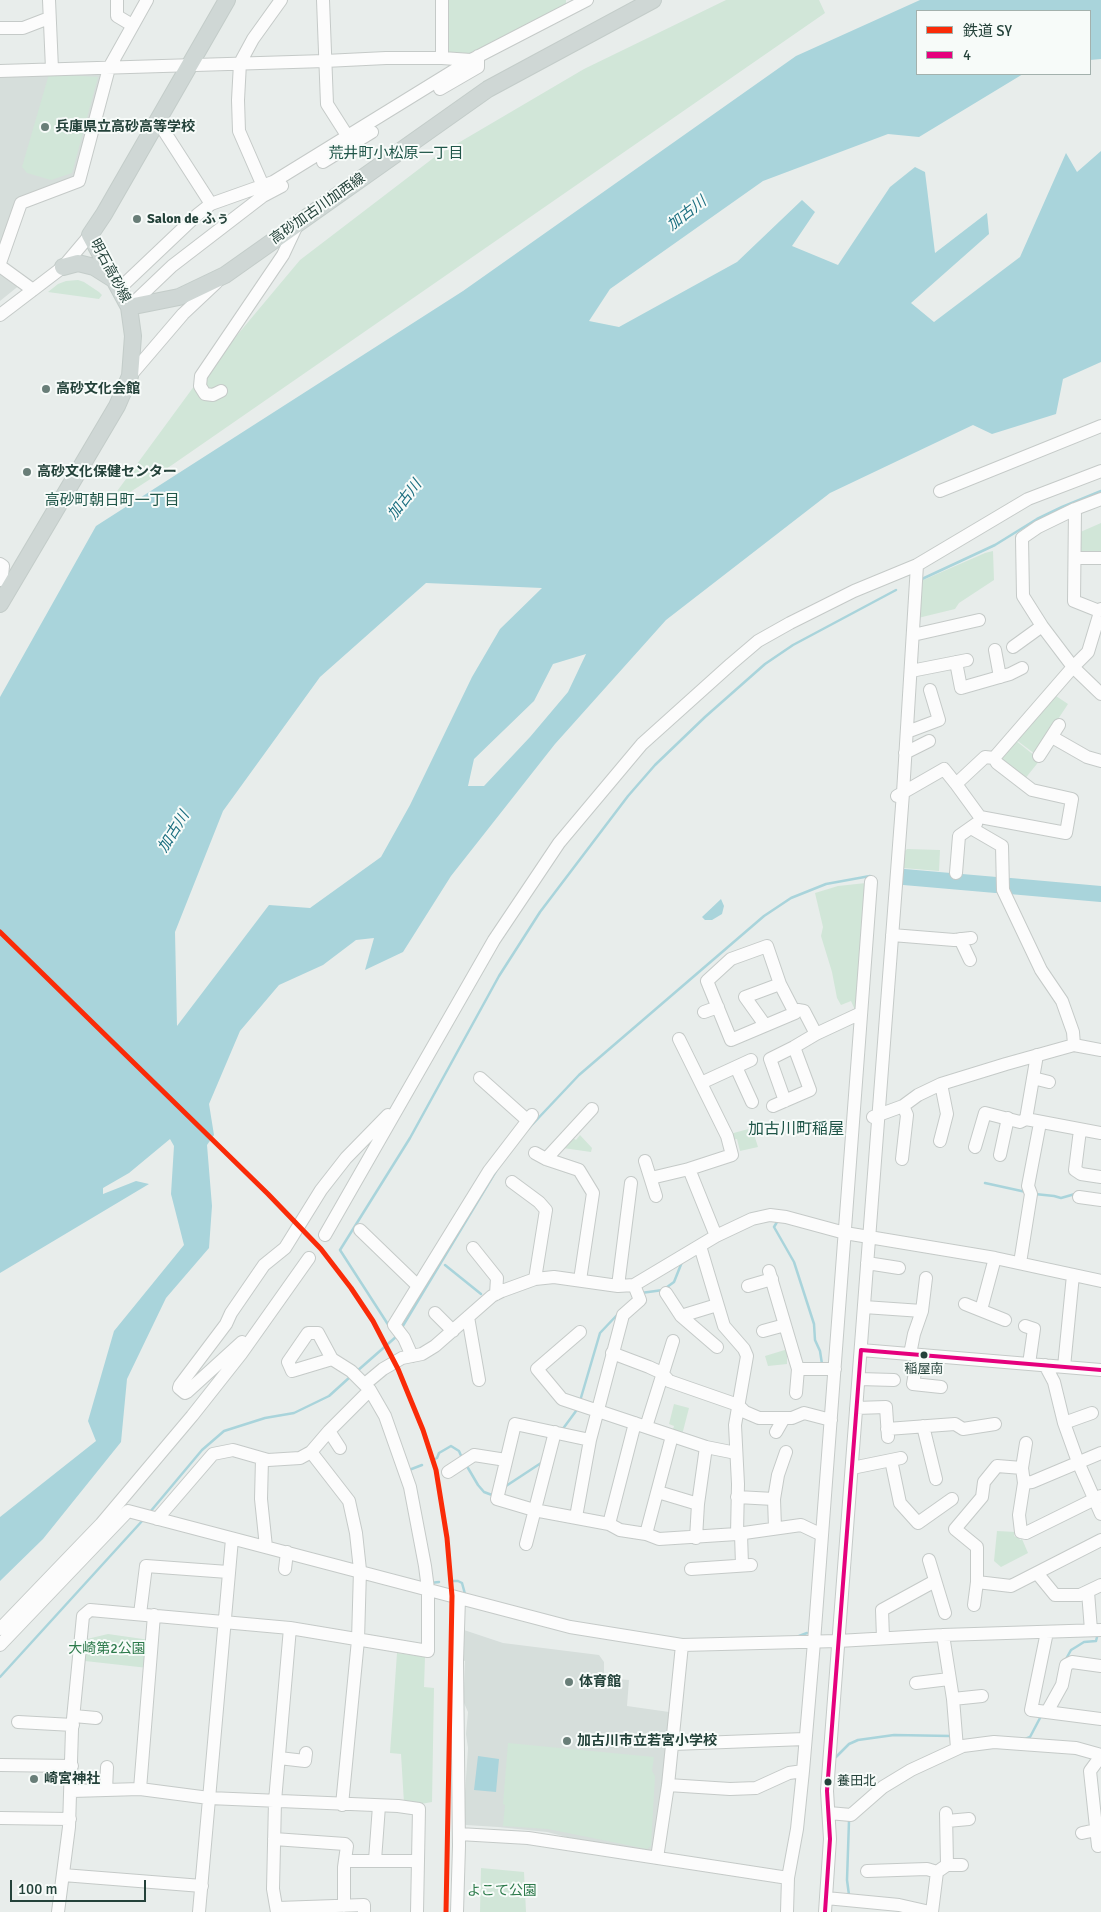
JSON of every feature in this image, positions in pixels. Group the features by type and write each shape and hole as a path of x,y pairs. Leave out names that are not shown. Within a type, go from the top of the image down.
{"main road":[{"name":"明石高砂線","path":"0,604 117,406 130,376 133,336 129,307 90,235 104,214 227,0"},
{"name":"高砂加古川加西線","path":"129,307 179,297 225,275 488,89 653,0"},
{"path":"63,267 78,263 94,267 116,284"}],"street":[{"path":"49,0 52,69"},
{"path":"117,0 117,16 132,25"},
{"path":"33,290 0,264 21,203 79,180 110,68 147,0"},
{"path":"263,186 239,131 240,63 253,39 281,0"},
{"path":"323,0 326,104 348,137"},
{"path":"442,0 442,58"},
{"path":"116,284 212,204 274,182 475,58 572,4 587,0"},
{"path":"0,28 23,28 49,18"},
{"path":"0,71 386,58 475,58"},
{"path":"129,307 172,266 263,196 348,148 402,111 478,67 475,58"},
{"path":"158,120 212,204"},
{"path":"221,391 213,395 204,394 200,386 200,376 283,255 298,223"},
{"path":"0,315 63,267 90,235"},
{"path":"130,376 183,314 225,275"},
{"path":"940,491 1101,426"},
{"path":"325,1235 494,940 559,843 642,744 758,641 790,622 854,591 917,565 1028,499 1101,471"},
{"path":"1101,499 1038,527 1022,538 1023,596 1042,626 1073,667 1101,694"},
{"path":"994,758 1088,652 1100,610 1074,601 1075,509"},
{"path":"1075,558 1101,558"},
{"path":"0,564 3,566 0,580"},
{"path":"825,1912 830,1839 827,1791 859,1379 876,1116 892,935 900,795 907,732 917,565"},
{"path":"913,635 979,620"},
{"path":"1014,647 1042,626"},
{"path":"994,650 1000,677"},
{"path":"910,671 961,661 961,688 1000,677 1022,668"},
{"path":"907,732 939,720 930,690"},
{"path":"1039,756 1059,725"},
{"path":"1052,737 1101,762"},
{"path":"905,753 929,742"},
{"path":"956,784 985,757 994,758"},
{"path":"900,795 944,769 980,817 1066,832 1072,799 1032,790 997,763 994,758"},
{"path":"956,873 954,852 959,836 971,828 980,817"},
{"path":"971,828 1002,846 1003,890 1037,963 1062,1001 1074,1045"},
{"path":"787,1912 788,1878 797,1829 814,1642 871,882"},
{"path":"892,935 966,939 970,960"},
{"path":"794,1013 780,984 766,946 731,959 707,981 731,1040 794,1013 798,1010 804,1011 816,1034"},
{"path":"765,1025 745,997 780,984"},
{"path":"704,1012 718,1007"},
{"path":"785,1101 770,1059 816,1034 861,1013"},
{"path":"651,1178 732,1155 728,1136 679,1039"},
{"path":"876,1116 903,1106 918,1095 941,1084 1074,1045 1101,1050"},
{"path":"773,1106 810,1090 794,1047"},
{"path":"1026,1119 1026,1101 1037,1056"},
{"path":"701,1083 751,1060"},
{"path":"736,1067 752,1102"},
{"path":"412,1356 394,1325 489,1171 529,1117 480,1078"},
{"path":"1033,1078 1049,1082"},
{"path":"940,1142 939,1127 947,1114 941,1084"},
{"path":"252,1338 242,1342 187,1392 184,1393 179,1388 226,1324 231,1313 264,1264 284,1248 321,1190 346,1158 402,1101"},
{"path":"902,1159 899,1144 907,1115 903,1106"},
{"path":"580,1280 593,1193 580,1170 541,1156 592,1109"},
{"path":"980,1140 984,1113 1020,1122 1026,1119 1101,1133"},
{"path":"1000,1155 1008,1118"},
{"path":"1020,1263 1031,1194 1028,1186 1040,1123"},
{"path":"1080,1130 1075,1170 1081,1174 1101,1177"},
{"path":"645,1162 656,1196"},
{"path":"689,1168 716,1236"},
{"path":"618,1286 631,1183"},
{"path":"515,1188 539,1202 546,1210 535,1279"},
{"path":"1079,1197 1101,1200"},
{"path":"157,1519 213,1454 233,1450 268,1460 300,1458 312,1452 329,1432 361,1381 402,1358 422,1354 496,1294 535,1279 554,1277 618,1286 634,1285 701,1249 716,1236 752,1219 777,1215 845,1233 995,1258 1101,1281"},
{"path":"367,1232 397,1259 418,1286"},
{"path":"691,1569 714,1563 746,1565 739,1534 735,1425 747,1356 744,1349 724,1326 701,1249"},
{"path":"474,1255 497,1278 496,1294"},
{"path":"0,1629 101,1524 192,1416 252,1338 309,1258"},
{"path":"980,1310 995,1258"},
{"path":"866,1264 899,1268"},
{"path":"748,1286 771,1275 798,1369 796,1393"},
{"path":"1064,1367 1074,1275"},
{"path":"926,1278 922,1311 914,1334 913,1384 941,1388"},
{"path":"576,1517 596,1412 623,1315 640,1300 634,1285"},
{"path":"666,1293 681,1316 717,1347"},
{"path":"965,1304 1005,1320"},
{"path":"681,1316 717,1305"},
{"path":"864,1308 922,1311"},
{"path":"435,1313 453,1330"},
{"path":"468,1317 472,1362 479,1380"},
{"path":"763,1331 786,1325"},
{"path":"1025,1326 1034,1328 1029,1364"},
{"path":"580,1332 566,1351 537,1369 562,1399 596,1412 706,1447 736,1453"},
{"path":"609,1524 641,1425 662,1374 673,1340"},
{"path":"861,1350 1101,1370"},
{"path":"612,1353 649,1367 662,1374 669,1381 738,1405 745,1412 759,1418 792,1418 804,1413 832,1420"},
{"path":"58,1912 70,1819 73,1721 83,1616 90,1610 290,1628 428,1651 428,1590 410,1488 385,1416 361,1381 332,1359"},
{"path":"1045,1365 1054,1382 1064,1423 1078,1462 1098,1497 1101,1514"},
{"path":"798,1369 835,1370"},
{"path":"859,1379 894,1380"},
{"path":"856,1408 891,1407 888,1433 923,1426 955,1424 964,1435 995,1424"},
{"path":"1064,1423 1092,1413"},
{"path":"776,1432 784,1418"},
{"path":"590,1440 515,1424 497,1499 534,1510 609,1524 620,1530 646,1534 659,1539 739,1534 801,1525 822,1535"},
{"path":"923,1426 936,1460 936,1479"},
{"path":"329,1432 340,1448"},
{"path":"526,1544 554,1432"},
{"path":"646,1534 672,1436"},
{"path":"1026,1443 1022,1468 1024,1483 1019,1515 1021,1532 1026,1533 1098,1497"},
{"path":"696,1538 698,1504 706,1447"},
{"path":"312,1452 349,1501 356,1533 360,1570 358,1640 342,1805"},
{"path":"1024,1483 1032,1482 1101,1453"},
{"path":"448,1472 474,1455 506,1460"},
{"path":"262,1458 261,1499 266,1547"},
{"path":"775,1528 774,1499 780,1459"},
{"path":"852,1468 896,1460 900,1503 918,1523 952,1499"},
{"path":"974,1605 977,1582 977,1547 955,1529 982,1496 984,1482 997,1466 1022,1468"},
{"path":"658,1492 698,1504"},
{"path":"737,1497 774,1499"},
{"path":"0,1645 128,1510 570,1627 682,1645 814,1642 943,1635 1096,1630 1088,1592"},
{"path":"199,1912 210,1798 223,1622 232,1539"},
{"path":"977,1582 1011,1586 1101,1540"},
{"path":"285,1569 287,1552"},
{"path":"929,1560 945,1613"},
{"path":"140,1614 146,1566 228,1572"},
{"path":"1037,1573 1055,1595 1080,1595 1101,1585"},
{"path":"883,1638 882,1610 935,1581"},
{"path":"457,1912 459,1834 457,1661 459,1598"},
{"path":"140,1789 154,1615"},
{"path":"290,1628 275,1801 273,1889 277,1910 364,1905 364,1912"},
{"path":"1047,1632 1031,1710 1101,1720"},
{"path":"943,1635 953,1699 957,1748"},
{"path":"657,1858 673,1744 682,1645"},
{"path":"1047,1712 1062,1684 1066,1665 1072,1662 1101,1666"},
{"path":"916,1682 949,1679"},
{"path":"953,1699 982,1696"},
{"path":"18,1722 73,1721 96,1718"},
{"path":"673,1744 806,1739"},
{"path":"829,1813 851,1815 882,1787 911,1770 963,1746 994,1742 1076,1748 1101,1755 1090,1771 1098,1846"},
{"path":"279,1758 305,1761 306,1753"},
{"path":"0,1765 72,1766"},
{"path":"106,1790 107,1767"},
{"path":"668,1785 730,1789 756,1788 789,1773 803,1771"},
{"path":"72,1791 140,1789 210,1798 419,1809 417,1912"},
{"path":"375,1860 379,1806"},
{"path":"826,1898 851,1906 916,1908 931,1912 942,1869 946,1817 970,1819"},
{"path":"0,1818 70,1819"},
{"path":"1082,1832 1096,1830"},
{"path":"459,1834 528,1838 788,1878"},
{"path":"274,1839 345,1844 348,1846 345,1861 344,1906"},
{"path":"345,1861 418,1861"},
{"path":"867,1871 889,1864 942,1869 962,1865"},
{"path":"63,1875 202,1886"}],"shaded area":[{"name":"兵庫県立高砂高等学校","path":"101,71 104,76 76,177 19,199 0,252 0,74"},
{"path":"0,270 21,284 0,301"},
{"name":"加古川市立若宮小学校","path":"461,1629 503,1643 599,1655 604,1662 604,1678 629,1680 627,1706 669,1712 663,1780 653,1848 648,1852 578,1840 547,1832 466,1825 463,1823 468,1748 466,1734 468,1712 464,1703 463,1688 465,1661 460,1660"}],"green space":[{"path":"449,0 566,0 566,7 472,55 448,54"},
{"path":"726,0 819,0 825,13 172,465 104,509 192,389 300,260 436,156 584,69"},
{"path":"49,74 98,77 72,173 51,180 27,173 22,167"},
{"path":"78,280 99,292 102,295 99,299 48,292 58,284"},
{"path":"1101,523 1101,555 1082,554 1078,549 1078,533"},
{"path":"993,551 994,580 959,603 955,609 918,618 921,581"},
{"path":"1053,694 1068,704 1035,754 1015,739"},
{"path":"1015,740 1040,760 1024,780 1000,761"},
{"path":"907,849 940,850 939,871 903,868 905,851"},
{"path":"866,883 855,1010 851,1001 841,1005 837,998 832,972 821,936 823,927 815,893 838,886"},
{"path":"752,1128 758,1147 740,1151 737,1139 732,1140 730,1134"},
{"path":"580,1135 592,1148 591,1152 563,1148 573,1138 576,1140"},
{"path":"788,1349 790,1357 787,1357 787,1364 768,1366 765,1356"},
{"path":"674,1404 689,1408 682,1435 672,1432 674,1426 669,1424"},
{"path":"997,1531 1016,1532 1015,1537 1018,1536 1020,1540 1022,1539 1028,1553 1001,1567 994,1561"},
{"name":"大崎第2公園","path":"108,1634 150,1640 148,1668 85,1661 87,1639"},
{"path":"397,1653 425,1657 424,1687 434,1688 432,1802 421,1804 404,1803 401,1754 390,1753"},
{"path":"508,1743 654,1757 652,1771 655,1776 651,1846 647,1849 548,1829 503,1826"},
{"name":"よこて公園","path":"481,1868 524,1872 526,1912 480,1912"}],"water":[{"name":"加古川","path":"920,0 1101,0 1101,59 1091,60 1091,10 916,10 916,75 1021,75 919,137 888,134 763,181 610,289 589,321 619,327 737,262 802,200 815,212 792,246 838,265 890,187 915,167 925,172 935,253 987,213 989,234 911,303 934,322 1020,257 1066,153 1077,172 1101,151 1101,362 1063,379 1056,414 992,434 973,425 830,493 666,620 555,744 451,876 403,952 365,970 374,938 356,940 323,965 279,985 240,1031 209,1104 214,1135 207,1145 212,1206 209,1248 166,1298 127,1379 121,1442 43,1539 0,1581 0,1517 96,1441 88,1421 114,1331 184,1245 171,1194 174,1146 170,1139 129,1173 103,1188 103,1194 136,1181 149,1184 0,1273 0,697 96,526 463,291 796,56","holes":["426,583 542,588 500,629 472,677 410,805 381,857 310,908 269,905 177,1026 175,932 223,811 320,677","586,654 568,692 530,737 484,786 468,786 474,759 534,701 553,664"]},
{"path":"721,899 724,906 722,914 712,920 705,920 702,917"},
{"path":"478,1756 499,1759 496,1792 474,1790"}],"waterway":[{"path":"922,579 995,545 1037,519 1101,491"},
{"path":"389,1326 340,1250 410,1138 499,976 540,912 628,796 655,765 705,717 765,664 793,645 896,590"},
{"path":"528,1129 579,1075 764,916 791,898 826,884 870,876"},
{"path":"904,877 996,885"},
{"path":"1010,886 1101,894"},
{"path":"401,1329 496,1171"},
{"path":"985,1183 1026,1192"},
{"path":"1035,1194 1061,1198 1075,1194"},
{"path":"777,1222 774,1227 794,1262 814,1324 815,1340 820,1351 822,1364"},
{"path":"641,1293 663,1290 674,1282 682,1262"},
{"path":"445,1265 481,1294"},
{"path":"580,1401 600,1333 618,1314"},
{"path":"356,1372 397,1336"},
{"path":"150,1512 202,1450 224,1431 265,1418 294,1413 329,1396 350,1377"},
{"path":"562,1430 576,1411"},
{"path":"433,1460 437,1458 439,1453 451,1446 459,1451 462,1458"},
{"path":"506,1486 541,1463"},
{"path":"409,1470 422,1465"},
{"path":"468,1468 484,1492 494,1494"},
{"path":"0,1677 143,1520"},
{"path":"451,1581 462,1583 465,1594"},
{"path":"430,1583 439,1582"},
{"path":"799,1636 807,1633"},
{"path":"1066,1659 1071,1650 1084,1642 1096,1641 1097,1637"},
{"path":"1025,1739 1030,1737 1040,1718"},
{"path":"836,1757 849,1744 858,1740 894,1735 951,1736"},
{"path":"849,1821 847,1880 849,1895"}],"rail line":[{"name":"SY","path":"0,932 268,1194 321,1249 373,1321 398,1369 423,1430 436,1470 447,1538 452,1596 446,1912"}],"transit line":[{"name":"4","path":"825,1912 830,1839 827,1791 861,1350 1101,1370"}],"place":[{"name":"兵庫県立高砂高等学校","path":"45,127"},
{"name":"Salon de ふぅ","path":"137,219"},
{"name":"高砂文化会館","path":"46,389"},
{"name":"高砂文化保健センター","path":"27,472"},
{"name":"稲屋南","path":"924,1355"},
{"name":"体育館","path":"569,1682"},
{"name":"加古川市立若宮小学校","path":"567,1741"},
{"name":"崎宮神社","path":"34,1779"},
{"name":"養田北","path":"828,1782"}],"district":[{"name":"荒井町小松原一丁目","path":"396,154"},
{"name":"高砂町朝日町一丁目","path":"112,501"},
{"name":"加古川町稲屋","path":"796,1130"}]}
